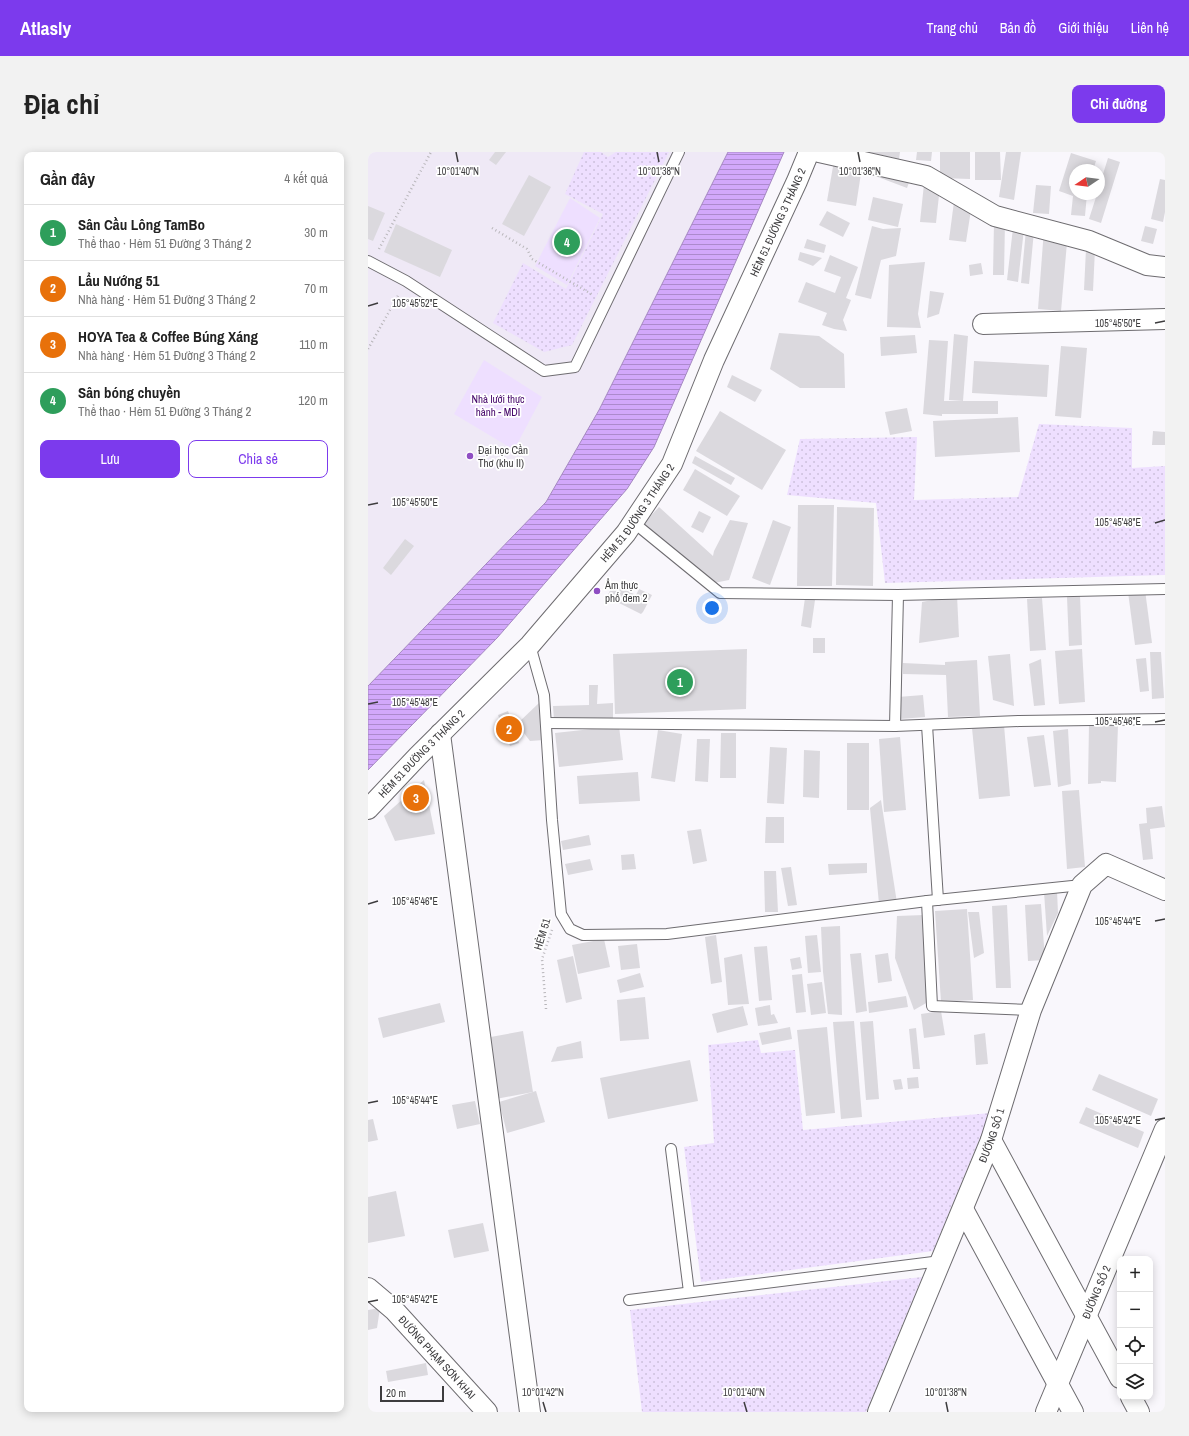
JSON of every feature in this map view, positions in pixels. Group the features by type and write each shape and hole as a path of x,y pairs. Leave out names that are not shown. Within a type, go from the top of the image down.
{"street":[{"name":"HẺM 51 ĐƯỜNG 3 THÁNG 2","path":"368,809 440,734 530,645 634,522 672,464 714,360 798,180 809,152"},
{"path":"820,152 926,176 995,216 1089,241 1147,265 1165,267"},
{"path":"983,324 1165,319"},
{"path":"440,734 530,1412"},
{"name":"ĐƯỜNG SỐ 1","path":"878,1412 991,1140 1031,1010 1082,885 1106,864 1165,890"},
{"name":"ĐƯỜNG SỐ 2","path":"1046,1412 1165,1129"},
{"path":"991,1140 1117,1373"},
{"path":"963,1209 1073,1412"},
{"name":"ĐƯỜNG PHẠM SƠN KHAI","path":"368,1288 394,1310 487,1412"},
{"path":"1133,1400 1139,1412"}],"lane":[{"path":"370,262 406,281 544,371 575,367 679,152"},
{"path":"634,522 720,593 898,595 1165,589"},
{"path":"894,726 898,595"},
{"path":"530,645 544,695 552,820 561,914 570,929 583,935 667,934 938,900 1082,885"},
{"path":"546,723 894,726 1018,721 1165,719"},
{"path":"927,725 938,900"},
{"path":"927,902 932,1006 1031,1010"},
{"path":"671,1149 689,1292"},
{"path":"629,1300 941,1261"}],"path":[{"path":"370,262 431,152"},
{"path":"492,228 527,249 532,259 606,303"},
{"path":"368,349 406,281"},
{"name":"HẺM 51","path":"546,1010 542,959 553,927 552,922 554,916 561,914"}],"shaded area":[{"name":"Đại học Cần Thơ (khu II)","path":"368,152 728,152 599,410 546,502 368,686"},
{"path":"728,152 784,152 654,447 627,489 497,638 368,770 368,686 546,502 599,410"}],"green space":[{"path":"584,152 601,152 608,157 616,152 669,152 572,345 544,352 493,323 523,263 566,289 603,214 565,194"},
{"path":"570,198 600,218 567,285 535,266"},
{"name":"Nhà lưới thực hành - MDI","path":"484,360 542,397 514,450 454,414"},
{"path":"1039,424 1132,428 1132,468 1165,466 1165,575 885,583 876,503 787,495 800,439 917,437 914,500 1018,497"},
{"path":"758,1040 761,1053 795,1050 803,1130 990,1113 933,1251 701,1282 684,1147 714,1143 708,1045"},
{"path":"922,1277 866,1412 642,1412 630,1310"}],"building":[{"path":"495,152 506,152 496,165 489,160"},
{"path":"868,152 900,152 899,159"},
{"path":"917,152 932,152 931,161 916,160"},
{"path":"940,152 970,152 970,179 940,178"},
{"path":"975,152 1000,152 1001,180 975,180"},
{"path":"1006,152 1021,152 1014,200 999,197"},
{"path":"1071,153 1096,161 1095,164 1069,164 1069,195 1059,191"},
{"path":"835,155 863,160 856,206 827,201"},
{"path":"1108,158 1120,162 1101,223 1089,219 1095,200 1105,200 1105,168"},
{"path":"870,174 912,174 907,188"},
{"path":"529,175 551,187 524,236 502,224"},
{"path":"1160,179 1165,180 1165,212 1163,222 1151,219"},
{"path":"924,184 940,186 936,223 920,222"},
{"path":"1036,185 1051,186 1049,214 1033,213"},
{"path":"955,194 973,197 966,242 949,240"},
{"path":"873,197 903,204 898,227 868,220"},
{"path":"1073,200 1086,200 1085,216 1071,215"},
{"path":"368,206 385,213 373,241 368,239"},
{"path":"827,211 850,223 843,237 819,225"},
{"path":"994,222 1005,222 1004,275 993,275"},
{"path":"396,224 452,250 440,277 384,252"},
{"path":"872,226 883,229 901,228 896,256 881,260 871,299 855,295"},
{"path":"1145,226 1157,229 1153,244 1141,241"},
{"path":"1013,228 1024,229 1018,282 1007,280"},
{"path":"1044,229 1068,231 1061,311 1038,309"},
{"path":"1026,230 1034,231 1029,284 1021,283"},
{"path":"807,239 826,245 824,253 804,248"},
{"path":"1086,249 1095,249 1093,291 1084,290"},
{"path":"800,252 822,258 813,266 798,260"},
{"path":"830,255 858,267 846,298 851,300 843,320 847,331 822,325 827,313 798,302 806,282 835,293 841,277 824,271"},
{"path":"925,262 918,314 921,328 887,327 889,265"},
{"path":"981,263 983,274 970,276 969,265"},
{"path":"930,291 944,293 939,314 927,318"},
{"path":"779,333 819,336 844,354 845,388 800,388 770,369"},
{"path":"954,334 968,336 963,401 949,400"},
{"path":"915,335 917,353 881,356 880,337"},
{"path":"929,340 948,341 944,401 998,401 998,414 942,414 942,416 923,414"},
{"path":"1061,346 1087,348 1081,418 1055,416"},
{"path":"974,361 1049,365 1047,397 972,393"},
{"path":"732,375 762,390 755,402 727,387"},
{"path":"907,408 912,431 890,435 885,412"},
{"path":"720,411 786,450 762,490 696,451"},
{"path":"1018,417 1020,452 935,457 933,421"},
{"path":"1153,431 1165,432 1165,445 1152,445"},
{"path":"695,456 735,478 731,485 692,463"},
{"path":"695,469 740,496 727,516 683,490"},
{"path":"798,505 834,505 832,586 797,586"},
{"path":"659,507 713,556 714,551 730,520 748,523 729,580 709,584 643,524"},
{"path":"837,507 874,508 873,586 836,585"},
{"path":"699,511 711,517 703,533 691,527"},
{"path":"773,520 791,527 770,585 752,578"},
{"path":"405,539 414,546 391,575 383,568"},
{"path":"613,584 636,595 639,589 652,595 641,614 607,597"},
{"path":"1145,590 1152,643 1135,645 1128,592"},
{"path":"957,595 959,637 919,643 922,602"},
{"path":"1080,596 1082,645 1069,646 1067,597"},
{"path":"805,598 815,600 811,628 801,626"},
{"path":"1042,598 1046,650 1030,651 1027,599"},
{"path":"813,638 825,638 825,653 813,653"},
{"path":"747,649 746,709 615,714 613,654"},
{"path":"1082,649 1085,702 1059,704 1055,651"},
{"path":"1150,652 1161,652 1164,698 1152,699"},
{"path":"1010,654 1014,706 993,700 988,656"},
{"path":"1146,658 1149,691 1140,692 1136,659"},
{"path":"1041,659 1045,705 1034,706 1029,664"},
{"path":"977,660 980,716 948,717 946,675 903,674 903,663 945,665 945,662"},
{"path":"589,685 598,685 597,704 613,703 613,718 554,721 553,706 589,705"},
{"path":"923,695 925,717 900,719 898,697"},
{"path":"539,703 544,740 530,741 517,724"},
{"path":"508,711 519,743 510,746 498,715"},
{"path":"1089,724 1118,725 1116,782 1101,781 1101,783 1088,784"},
{"path":"1004,725 1010,796 979,799 972,728"},
{"path":"619,726 623,760 559,767 555,733"},
{"path":"1068,729 1071,784 1058,787 1053,731"},
{"path":"658,730 682,734 675,782 651,778"},
{"path":"721,733 736,733 736,778 720,778"},
{"path":"1044,735 1051,785 1034,787 1027,737"},
{"path":"900,737 906,810 884,812 879,739"},
{"path":"697,739 710,739 708,782 695,781"},
{"path":"847,743 869,743 869,810 847,810"},
{"path":"770,747 787,748 784,804 767,803"},
{"path":"804,750 820,751 819,798 803,797"},
{"path":"638,772 640,801 579,804 577,776"},
{"path":"424,780 435,834 395,841 384,816"},
{"path":"1079,790 1085,867 1067,869 1062,791"},
{"path":"881,800 897,903 879,904 870,808"},
{"path":"1162,806 1165,827 1150,829 1153,859 1143,860 1139,824 1147,823 1146,808"},
{"path":"766,817 784,817 784,843 765,843"},
{"path":"701,829 707,861 693,864 687,831"},
{"path":"589,835 591,845 563,850 561,841"},
{"path":"634,854 636,869 622,870 621,855"},
{"path":"590,859 593,870 568,875 565,864"},
{"path":"867,863 867,873 829,875 828,864"},
{"path":"791,867 797,905 788,906 781,868"},
{"path":"764,871 776,871 778,912 765,912"},
{"path":"1057,891 1058,913 1047,936 1044,892"},
{"path":"1041,904 1045,960 1028,961 1025,905"},
{"path":"1007,905 1011,988 996,988 992,906"},
{"path":"967,909 973,1000 941,1002 935,911"},
{"path":"968,912 979,912 984,953 974,958"},
{"path":"924,915 928,1002 914,1010 895,958 897,916"},
{"path":"840,926 842,1015 828,1014 823,972 821,927"},
{"path":"716,935 722,982 711,984 705,937"},
{"path":"817,935 821,972 808,973 805,936"},
{"path":"604,939 610,967 578,974 572,945"},
{"path":"637,944 640,968 621,970 618,946"},
{"path":"767,946 772,1000 759,1001 754,947"},
{"path":"861,953 867,1011 856,1013 850,954"},
{"path":"888,953 892,981 878,983 875,955"},
{"path":"742,954 749,1004 728,1005 724,958"},
{"path":"573,956 582,999 566,1003 557,960"},
{"path":"800,957 802,968 792,970 790,959"},
{"path":"640,973 644,987 620,993 617,980"},
{"path":"802,974 806,1012 796,1013 792,975"},
{"path":"822,982 826,1013 811,1015 807,984"},
{"path":"906,996 908,1007 869,1013 868,1002"},
{"path":"645,997 649,1039 620,1041 617,1000"},
{"path":"440,1003 445,1022 383,1038 378,1018"},
{"path":"770,1005 771,1015 774,1014 778,1023 758,1026 755,1008"},
{"path":"743,1006 748,1025 717,1033 712,1014"},
{"path":"941,1011 945,1035 924,1038 921,1014"},
{"path":"854,1021 862,1117 841,1119 833,1022"},
{"path":"873,1021 879,1099 866,1100 860,1022"},
{"path":"790,1027 792,1039 762,1045 759,1033"},
{"path":"827,1027 835,1113 806,1116 797,1030"},
{"path":"916,1028 920,1069 913,1069 909,1029"},
{"path":"523,1031 533,1092 496,1099 485,1038"},
{"path":"985,1033 988,1064 976,1065 974,1035"},
{"path":"581,1041 583,1058 551,1062 557,1047"},
{"path":"690,1060 698,1101 608,1119 600,1078"},
{"path":"1099,1074 1158,1099 1151,1116 1092,1090"},
{"path":"918,1077 919,1088 908,1089 907,1078"},
{"path":"901,1079 903,1089 895,1090 893,1080"},
{"path":"536,1091 545,1122 507,1133 499,1102"},
{"path":"475,1101 480,1124 457,1129 452,1105"},
{"path":"1086,1107 1144,1132 1138,1148 1079,1123"},
{"path":"373,1119 378,1140 368,1142 368,1120"},
{"path":"396,1191 405,1236 368,1243 368,1197"},
{"path":"483,1223 489,1251 454,1258 448,1230"},
{"path":"380,1308 377,1328 368,1330 368,1310"},
{"path":"426,1363 428,1375 388,1382 386,1371"}],"place":[{"name":"Sân bóng chuyền","path":"567,242"},
{"name":"Đại học Cần Thơ (khu II)","path":"470,456"},
{"name":"Ẩm thực phố đem 2","path":"597,591"},
{"name":"Sân Cầu Lông TamBo","path":"680,682"},
{"name":"Lẩu Nướng 51","path":"509,729"},
{"name":"HOYA Tea & Coffee Búng Xáng","path":"416,798"}]}
